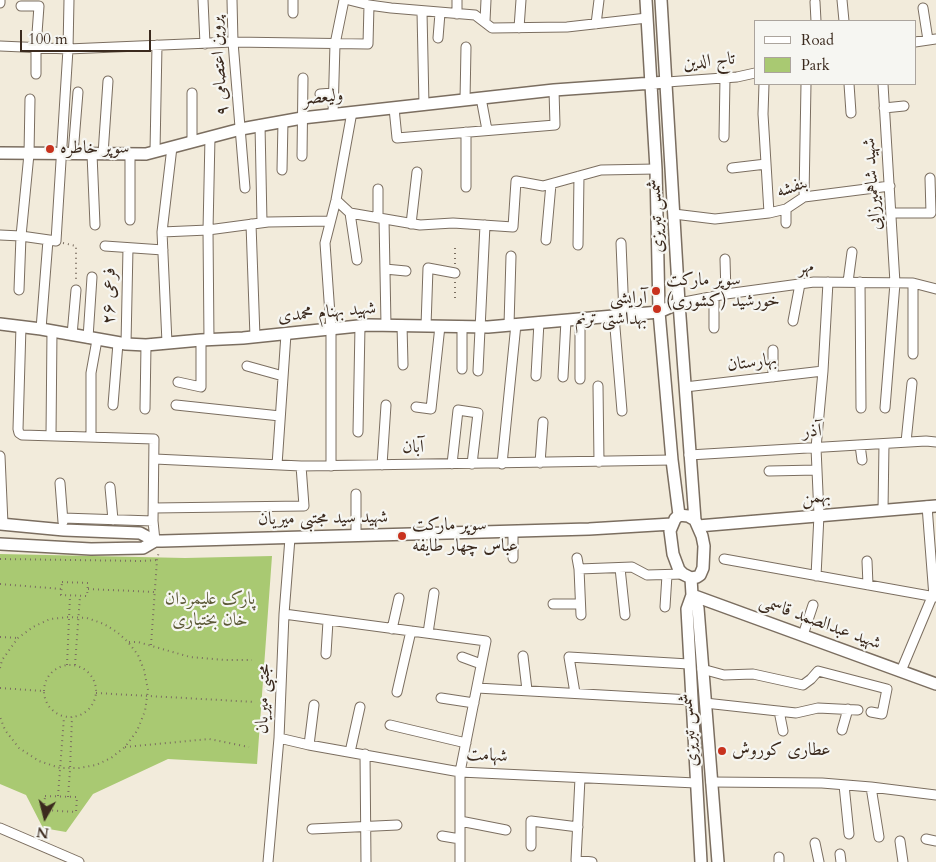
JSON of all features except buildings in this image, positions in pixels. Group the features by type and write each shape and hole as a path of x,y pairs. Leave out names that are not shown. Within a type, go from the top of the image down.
{"street":[{"path":"51,435 46,330 52,240 61,154 68,49 69,0"},
{"path":"203,0 205,44"},
{"name":"پروین اعتصامی ۹","path":"232,0 245,188"},
{"path":"293,0 293,13"},
{"path":"333,114 334,44 344,0"},
{"path":"349,0 369,5 391,4 422,12 475,15 492,28 567,27 647,18"},
{"path":"457,0 457,14"},
{"path":"485,21 486,0"},
{"path":"519,28 521,0"},
{"path":"596,24 599,0"},
{"name":"شمس تبریزی","path":"646,0 656,169 659,312 676,520 670,531 671,546 679,570 687,576 698,608 718,862"},
{"name":"شمس تبریزی","path":"661,0 689,455 696,523 704,546 703,568 700,575 687,576"},
{"path":"842,0 844,20"},
{"path":"815,2 816,20"},
{"path":"0,46 68,49 234,42 368,44 369,5"},
{"path":"21,6 39,6 36,74"},
{"path":"916,42 932,39 923,8"},
{"path":"422,12 424,105"},
{"path":"438,38 440,13"},
{"path":"155,151 157,45"},
{"path":"464,100 466,47"},
{"name":"تاج الدین","path":"667,82 725,78 754,73"},
{"path":"302,156 303,78"},
{"path":"724,137 725,78"},
{"path":"95,225 98,154 108,81"},
{"name":"ولیعصر","path":"0,153 146,154 241,129 302,118 554,90 667,82"},
{"path":"764,85 763,114 769,212"},
{"path":"804,197 806,85"},
{"path":"849,85 851,113"},
{"name":"شهید شاهمیرزایی","path":"883,85 895,283 885,408"},
{"path":"394,108 397,138 555,125 554,90"},
{"path":"74,154 78,92"},
{"path":"192,93 192,142"},
{"path":"320,94 333,93"},
{"path":"481,98 486,130"},
{"path":"19,290 21,236 29,154 30,99"},
{"path":"884,108 904,106"},
{"path":"331,466 331,329 325,243 336,200 352,112"},
{"path":"282,170 283,121"},
{"path":"260,125 262,222"},
{"path":"466,132 466,187"},
{"path":"178,382 201,387 205,340 210,137"},
{"path":"167,343 162,232 172,147"},
{"path":"130,154 130,220"},
{"path":"732,168 766,164"},
{"path":"336,200 350,213 420,226 453,224 513,227 516,182 543,186 600,170 656,169"},
{"path":"411,224 417,172"},
{"path":"578,245 579,176"},
{"path":"892,213 931,213 930,178"},
{"path":"546,240 551,184"},
{"name":"بنفشه","path":"674,214 715,219 786,209 804,197 890,186"},
{"path":"378,189 385,269 386,325"},
{"path":"786,209 786,223"},
{"path":"350,213 357,260"},
{"path":"162,232 208,230 262,222 330,222"},
{"path":"251,224 254,337"},
{"path":"478,371 485,225"},
{"path":"0,235 52,240"},
{"path":"621,243 619,315 622,411"},
{"path":"105,246 163,250"},
{"name":"فرعی ۲۶","path":"114,405 122,344 128,248"},
{"path":"848,282 852,252"},
{"path":"502,464 513,325 511,256"},
{"path":"725,259 726,294"},
{"path":"426,326 428,268 455,273"},
{"path":"385,269 406,271"},
{"path":"91,437 92,277"},
{"path":"816,576 819,515 816,448 823,372 828,282"},
{"name":"مهر","path":"679,302 800,284 828,282 913,283 936,289"},
{"path":"860,282 861,408"},
{"path":"913,283 913,354"},
{"path":"794,321 800,284"},
{"path":"72,335 76,290"},
{"path":"714,296 714,328"},
{"path":"659,312 679,302"},
{"name":"شهید بهنام محمدی","path":"0,324 46,330 122,344 146,346 360,326 480,327 659,312"},
{"path":"580,319 580,378"},
{"path":"563,376 566,320"},
{"path":"536,376 538,322"},
{"path":"402,325 403,365"},
{"path":"21,326 19,433 22,435 154,439 155,540"},
{"path":"358,432 360,326"},
{"path":"416,407 431,409 440,326"},
{"path":"462,326 462,369"},
{"path":"277,465 286,334"},
{"path":"145,409 146,346"},
{"path":"773,350 773,377"},
{"path":"247,366 283,376"},
{"name":"بهارستان","path":"685,387 823,372"},
{"path":"906,442 912,384"},
{"path":"598,386 598,462"},
{"path":"176,405 280,416"},
{"path":"382,465 386,405"},
{"path":"452,464 458,410 478,413 472,464"},
{"path":"540,463 543,422"},
{"name":"آذر","path":"689,455 906,442 936,442"},
{"path":"883,510 884,444"},
{"path":"860,445 862,460"},
{"path":"0,456 2,524"},
{"name":"آبان","path":"155,459 301,466 672,460"},
{"path":"154,508 304,506 301,466"},
{"path":"769,472 817,470"},
{"path":"60,483 64,524 113,520 154,521"},
{"path":"110,487 113,520"},
{"path":"356,494 356,536"},
{"path":"901,671 934,597 932,506"},
{"name":"بهمن","path":"696,523 932,506"},
{"path":"676,520 688,516 696,523"},
{"name":"شهید سید مجتبی میریان","path":"2,524 64,524 140,533 155,540 589,530 676,520"},
{"path":"513,532 513,558"},
{"name":"مجتبی میریان","path":"268,862 279,738 284,614 290,538"},
{"name":"شهید سید مجتبی میریان","path":"0,544 91,549 143,548 155,540"},
{"path":"577,558 581,615"},
{"path":"724,559 934,597"},
{"path":"867,561 868,585"},
{"path":"579,568 632,568 646,575 687,576"},
{"path":"620,568 625,615"},
{"path":"665,607 667,575"},
{"path":"428,633 434,593"},
{"name":"شمس تبریزی","path":"692,595 686,609 701,862"},
{"name":"شهید عبدالصمد قاسمی","path":"692,595 936,684"},
{"path":"392,629 399,598"},
{"path":"553,604 580,604"},
{"path":"803,636 813,605"},
{"path":"284,614 486,641 460,772 460,862"},
{"path":"326,654 328,621"},
{"path":"397,692 411,631"},
{"path":"524,656 527,690"},
{"path":"462,657 482,664"},
{"path":"575,693 569,657 689,664"},
{"path":"702,670 724,675 753,674 803,685 812,679 818,671 887,689 882,714 871,712"},
{"path":"477,688 691,700"},
{"path":"441,698 474,703"},
{"path":"705,703 796,713 818,708 858,710"},
{"path":"309,745 314,705"},
{"path":"350,752 360,707"},
{"path":"842,730 848,710"},
{"path":"779,711 783,731"},
{"path":"390,724 466,743"},
{"name":"شهامت","path":"279,738 460,772 696,783"},
{"path":"365,754 366,862"},
{"path":"580,778 576,860 592,862"},
{"path":"696,783 844,785 936,795"},
{"path":"844,785 848,834"},
{"path":"871,787 879,837"},
{"path":"460,821 506,830"},
{"path":"531,846 531,821 578,827"},
{"path":"312,829 397,825"},
{"path":"0,828 79,862"},
{"path":"442,836 460,839"},
{"path":"926,839 936,840"},
{"path":"900,841 903,862"},
{"path":"815,843 819,862"}],"path":[{"path":"52,240 76,246 76,290"},
{"path":"0,559 157,560 151,645"},
{"path":"62,582 88,583 87,596 62,595 62,588 62,582"},
{"path":"0,584 62,588"},
{"path":"88,589 155,592"},
{"path":"67,665 70,596"},
{"path":"75,665 80,596"},
{"path":"0,668 2,660 18,638 33,627 50,619 87,618 104,624 128,642 138,655 144,670 147,696 145,711 138,730 125,747 111,758 96,765 79,768 60,768 39,761 19,748 5,730 0,718"},
{"path":"0,637 18,638"},
{"path":"128,642 138,642 190,656 226,660 252,660"},
{"path":"67,665 75,665 82,668 93,678 96,693 86,712 72,718 56,714 49,708 44,700 43,691 44,683 53,670 67,665"},
{"path":"0,688 43,691"},
{"path":"96,693 255,702"},
{"path":"58,796 64,717"},
{"path":"68,797 72,718"},
{"path":"125,747 209,740 249,747"},
{"path":"45,796 58,796 77,797 76,812 44,810 45,796"}],"green space":[{"name":"پارک علیمردان خان بختیاری","path":"0,554 185,558 272,556 257,764 168,759 93,794 66,832 43,828 26,795 0,784"}],"place":[{"name":"سوپر خاطره","path":"50,149"},
{"name":"سوپر مارکت خورشید (کشوری)","path":"656,291"},
{"name":"آرایشی بهداشتی ترنم","path":"657,309"},
{"name":"سوپر مارکت عباس چهار طایفه","path":"402,536"},
{"name":"عطاری کوروش","path":"722,751"}]}
